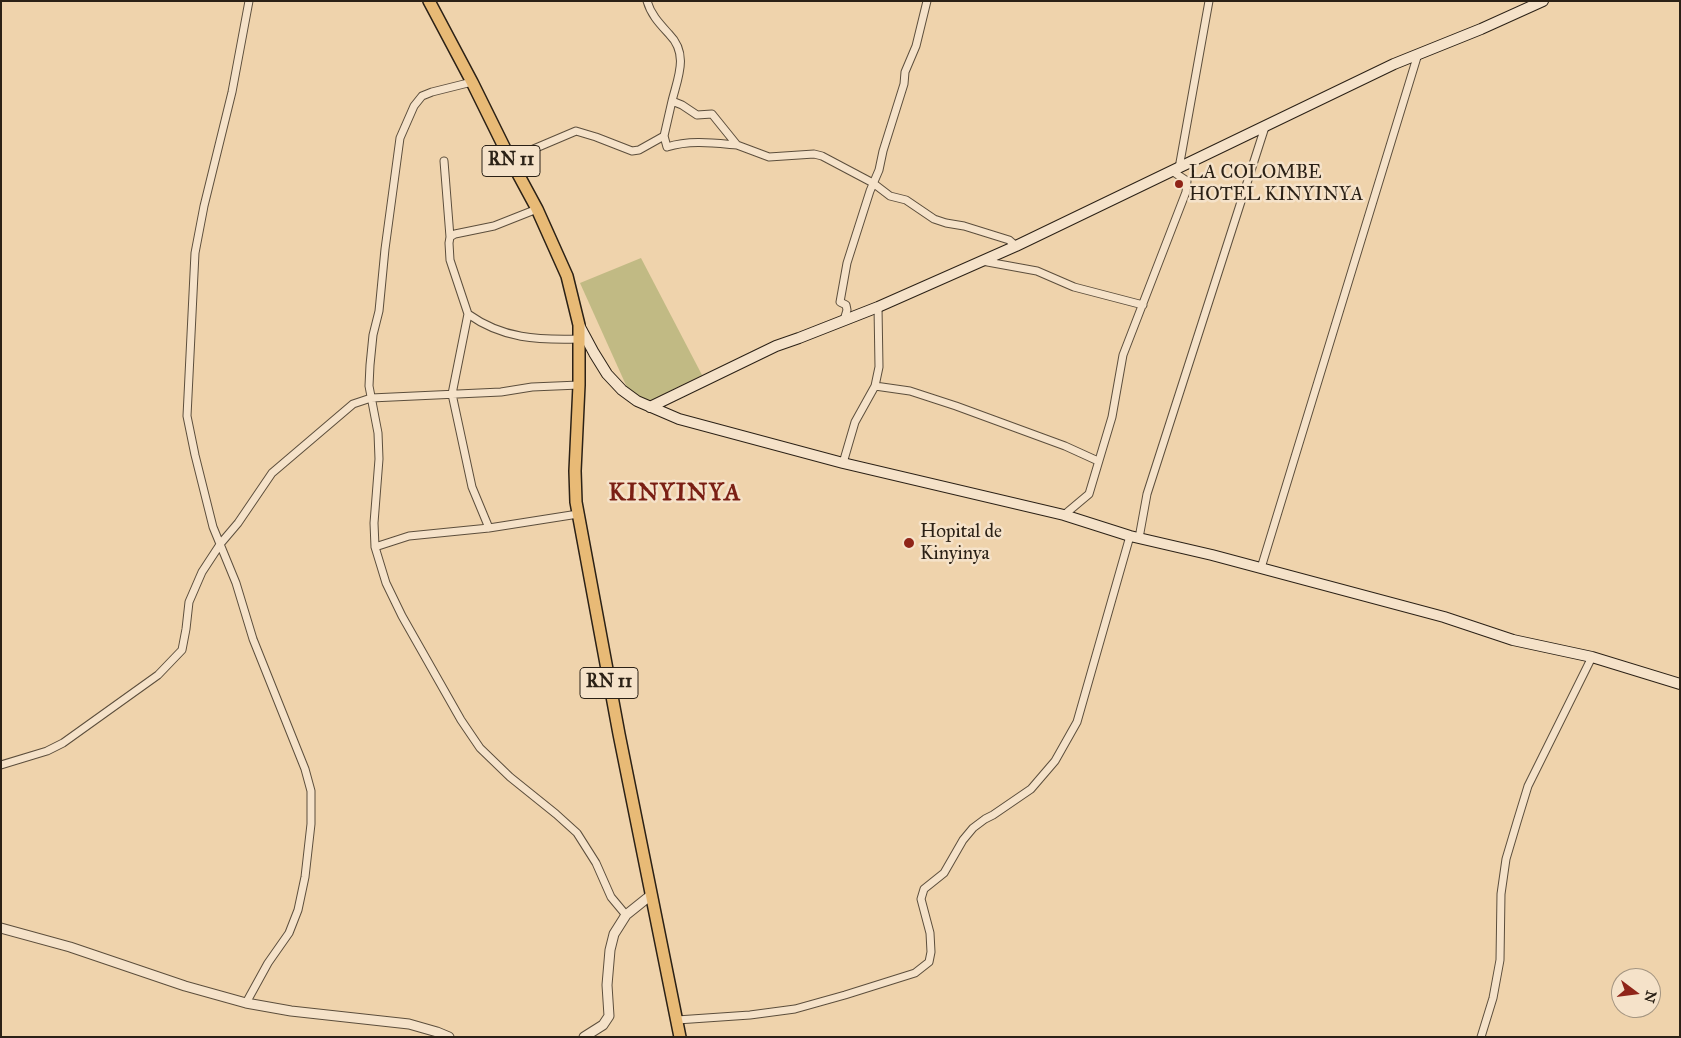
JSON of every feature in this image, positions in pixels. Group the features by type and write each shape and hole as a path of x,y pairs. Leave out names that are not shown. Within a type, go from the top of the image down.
{"main road":[{"name":"RN 11","path":"429,1 537,209 566,276 579,325 579,385 575,471 576,502 600,636 680,1037"},
{"path":"650,407 776,346 878,307 1016,246 1418,54 1481,29 1543,1"},
{"path":"579,325 608,374 629,396 678,419 843,463 1064,515 1135,537 1212,555 1444,617 1514,640 1592,657 1680,684"}],"street":[{"path":"246,1003 268,963 289,933 298,910 305,877 311,824 311,792 305,769 252,639 236,583 214,526 195,455 187,416 195,253 204,206 232,92 249,1"},
{"path":"647,1 654,18 676,42 681,55 681,68 664,136 667,147 693,142 716,143 737,145 769,157 814,154 822,156 873,184 890,196 906,200 934,219 1009,240 1016,246"},
{"path":"844,320 847,310 846,305 840,302 847,263 879,170 904,84 905,72 916,46 926,1"},
{"path":"1064,515 1089,494 1112,417 1123,355 1188,186 1187,182 1175,169 1209,1"},
{"path":"1261,568 1418,54"},
{"path":"472,82 422,96 414,106 400,138 379,311 373,335 370,365 369,386 378,433 379,459 374,524 375,547 386,583 402,616 460,720 480,748 504,771 578,833 596,863 610,897 626,915"},
{"path":"672,101 697,115 712,114 737,145"},
{"path":"677,1020 750,1015 795,1009 915,973 929,962 930,933 921,899 924,889 944,873 968,833 984,819 1031,789 1055,761 1077,722 1147,494 1265,127"},
{"path":"510,159 576,131 632,152 664,136"},
{"path":"444,161 450,260 468,314 452,394 472,487 489,528"},
{"path":"450,237 455,234 494,226 537,209"},
{"path":"982,261 1037,271 1074,287 1143,305"},
{"path":"843,463 855,422 875,386 879,368 878,307"},
{"path":"468,314 483,325 515,335 537,340 578,339"},
{"path":"1,765 47,751 63,743 171,664 182,650 188,602 202,572 220,543 238,523 272,473 353,404 371,398 500,392 532,387 579,385"},
{"path":"875,386 910,392 956,406 1065,446 1098,461"},
{"path":"375,547 409,536 489,528 578,514"},
{"path":"1481,1037 1493,998 1500,960 1501,894 1506,859 1528,786 1592,657"},
{"path":"584,1037 608,1020 607,985 610,950 614,934 626,915 651,895"},
{"path":"1,928 70,947 185,986 246,1003 291,1011 409,1024 449,1037"}],"shaded area":[{"path":"641,258 702,375 649,401 630,394 580,283"}],"place":[{"name":"LA COLOMBE HOTEL KINYINYA","path":"1179,184"},
{"name":"Hopital de Kinyinya","path":"909,543"}],"district":[{"name":"KINYINYA","path":"675,494"}]}
